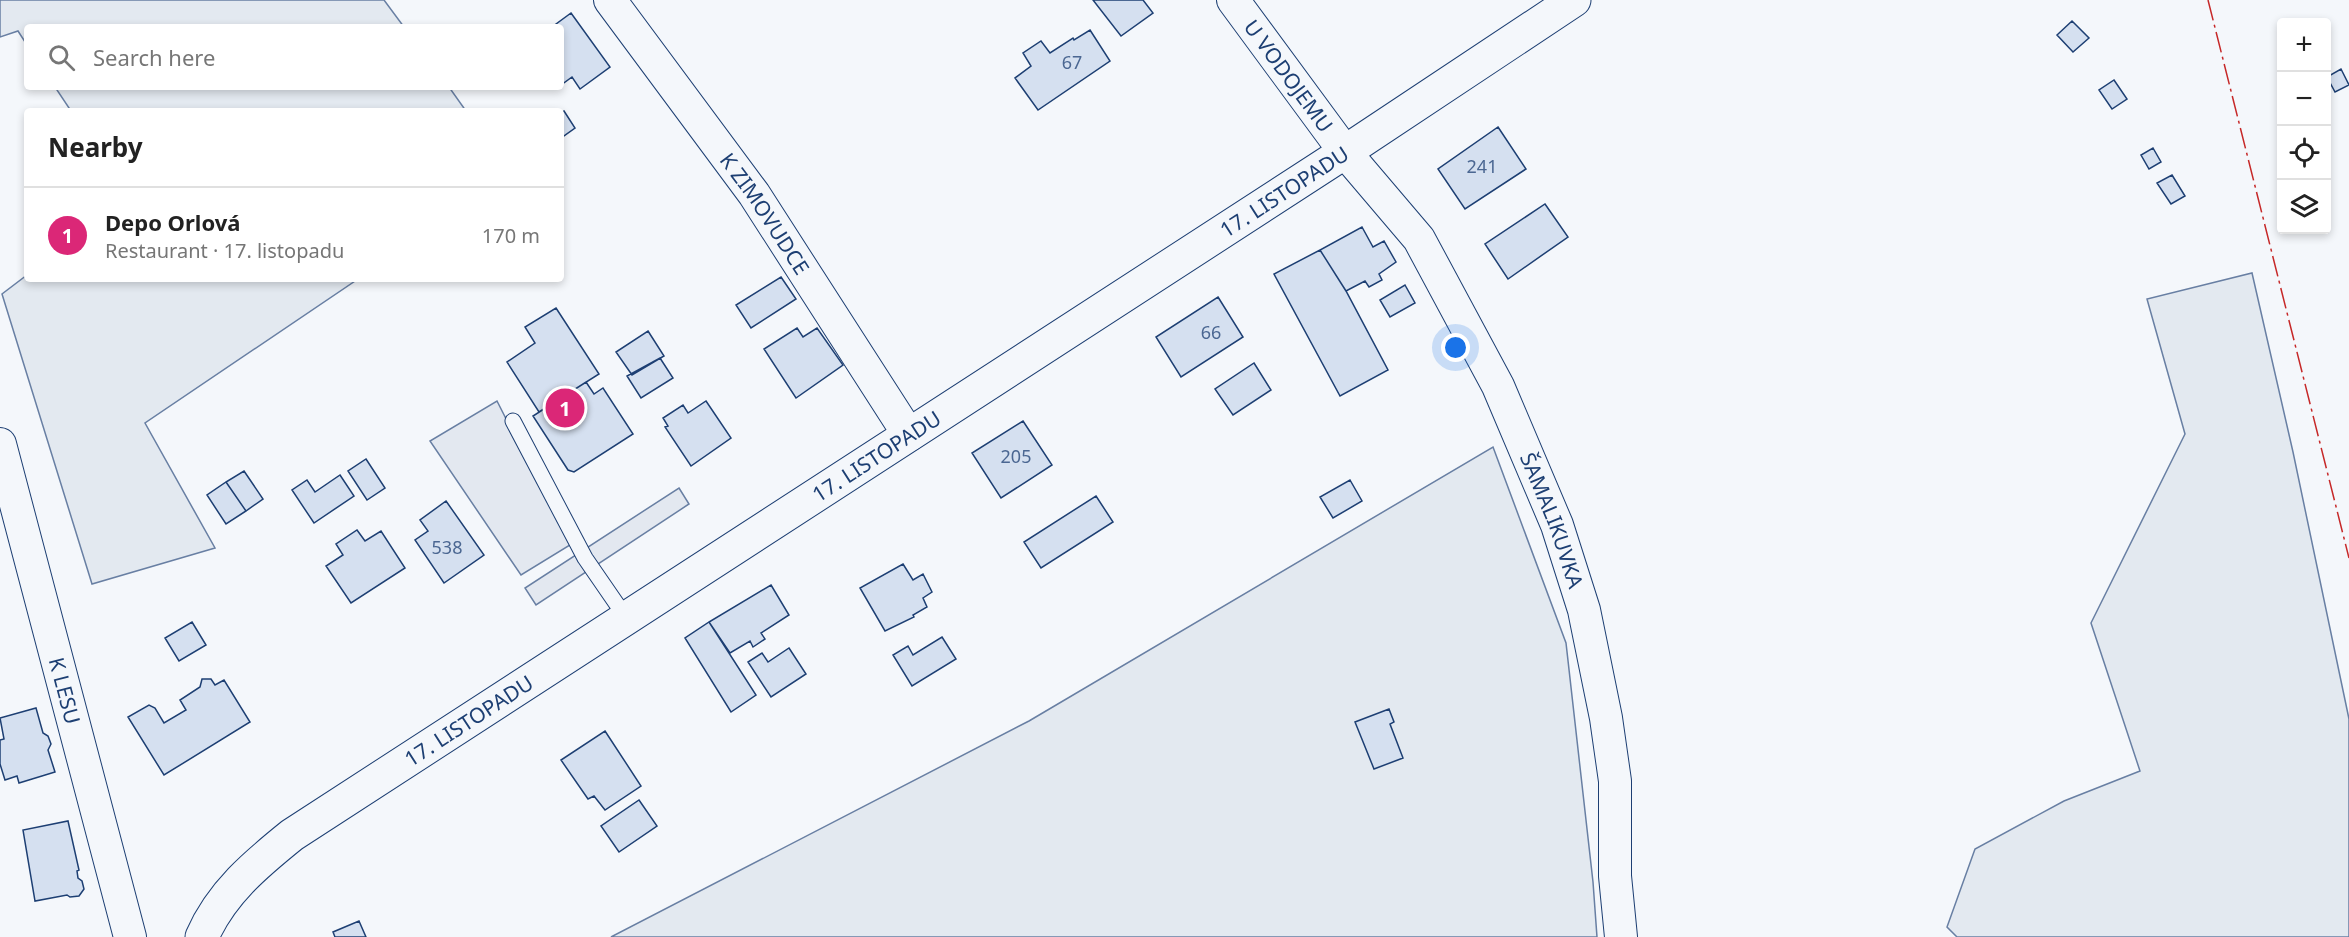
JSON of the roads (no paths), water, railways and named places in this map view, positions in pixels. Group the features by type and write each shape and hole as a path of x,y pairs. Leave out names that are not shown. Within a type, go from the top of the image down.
{"main road":[{"name":"17. LISTOPADU","path":"202,937 230,890 254,866 292,835 1345,152 1574,0"}],"street":[{"name":"K ZIMOVUDCE","path":"610,0 754,194 909,435"},
{"name":"U VODOJEMU","path":"1233,0 1345,152"},
{"name":"ŠAMALIKUVKA","path":"1345,152 1419,239 1498,386 1557,525 1584,610 1606,718 1615,781 1615,876 1621,937"},
{"name":"K LESU","path":"0,444 129,937"}],"lane":[{"path":"513,421 585,558 627,619"}],"place":[{"name":"Depo Orlová","path":"565,408"}]}
